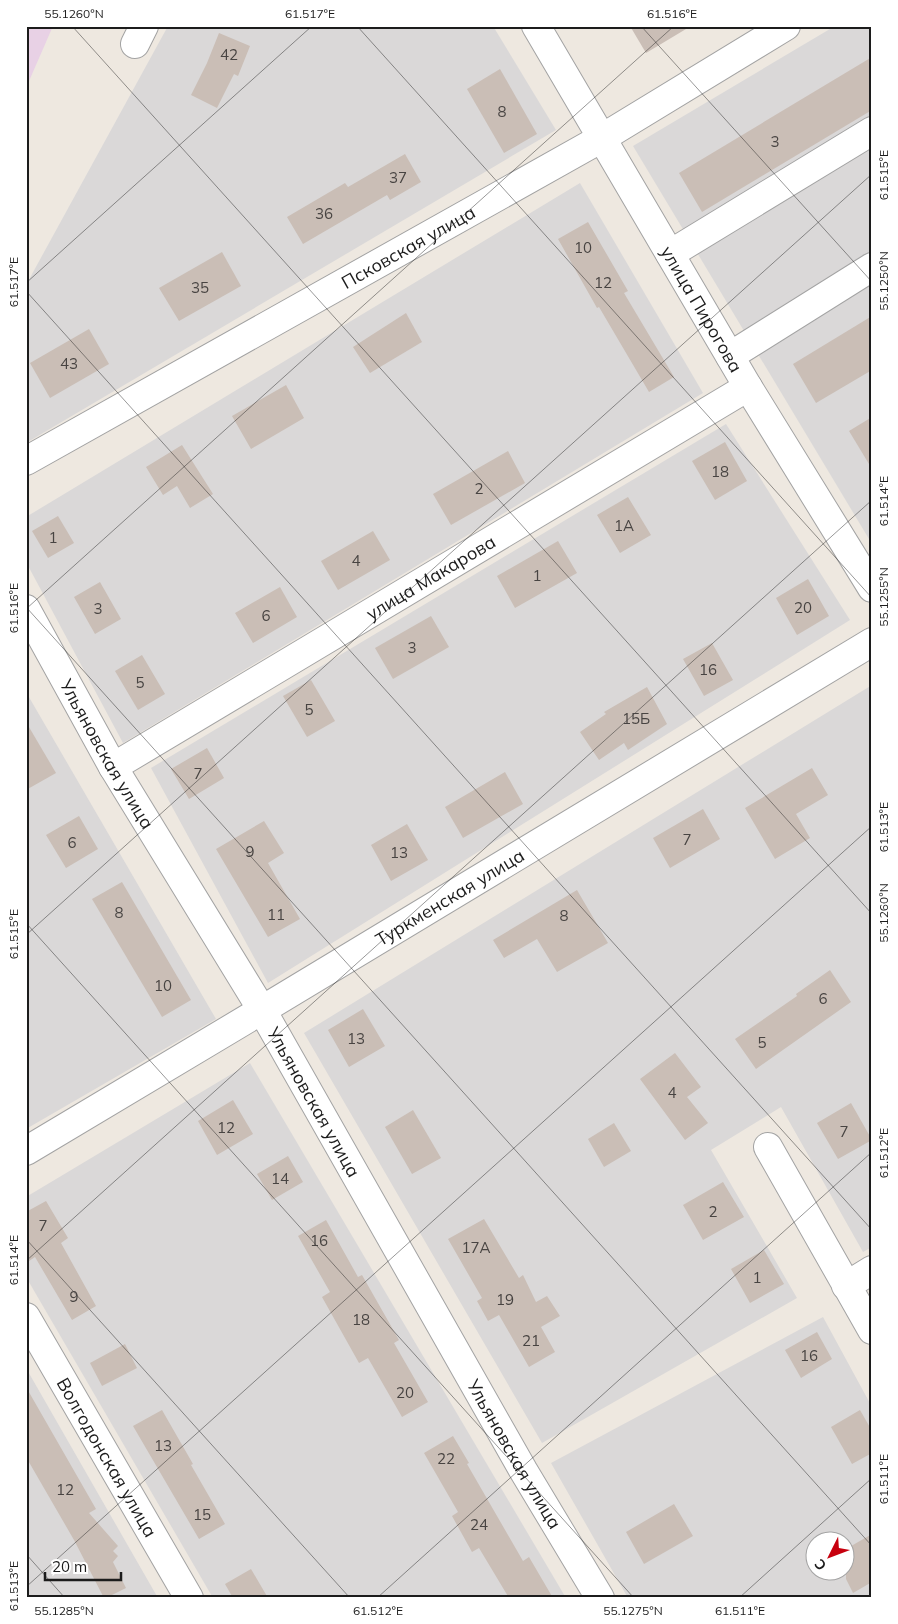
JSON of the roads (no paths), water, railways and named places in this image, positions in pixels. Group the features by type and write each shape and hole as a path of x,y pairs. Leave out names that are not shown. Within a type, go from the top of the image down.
{"street":[{"name":"улица Пирогова","path":"536,26 748,387 872,588"},
{"name":"Псковская улица","path":"26,461 602,138 786,26"},
{"path":"670,254 872,131"},
{"path":"730,356 872,267"},
{"name":"улица Макарова","path":"113,767 748,387"},
{"name":"Ульяновская улица","path":"26,609 113,767 262,1010 523,1470 600,1598"},
{"name":"Туркменская улица","path":"26,1151 872,642"},
{"path":"768,1147 872,1330"},
{"path":"846,1286 872,1270"},
{"name":"Волгодонская улица","path":"26,1317 189,1598"}]}
